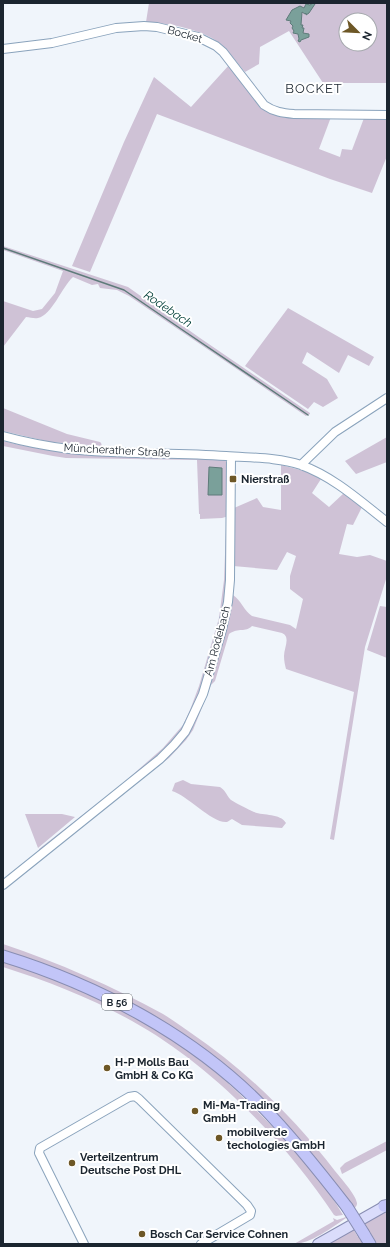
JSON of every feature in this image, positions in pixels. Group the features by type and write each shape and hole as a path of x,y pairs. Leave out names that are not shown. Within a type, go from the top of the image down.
{"highway":[{"name":"B 56","path":"3,956 59,975 101,993 135,1011 199,1053 220,1069 260,1105 315,1166 347,1207 370,1244"}],"main road":[{"path":"318,1244 386,1206"}],"street":[{"name":"Bocket","path":"3,49 52,43 116,28 130,26 157,27 198,37 216,46 223,52 264,105 281,113 387,115"},
{"path":"303,466 303,463 335,432 387,398"},
{"name":"Müncherather Straße","path":"3,436 36,444 80,450 197,454 231,457"},
{"path":"231,457 272,459 303,466 337,483 387,522"},
{"name":"Am Rodebach","path":"3,885 160,759 185,732 207,681 222,630 228,602 230,564 231,457"},
{"path":"84,1244 40,1153 40,1148 130,1097 135,1096 140,1099 247,1205 251,1211 250,1215 201,1244"}],"shaded area":[{"path":"149,3 387,3 387,83 323,83 289,31 260,47 259,64 245,72 229,52 216,40 187,28 146,22"},
{"path":"313,3 315,4 309,13 306,15 306,13 305,14 302,12 301,25 303,25 302,28 304,28 303,33 309,34 309,37 301,40 300,42 298,41 298,34 293,33 293,26 290,23 291,21 286,20 292,10 300,6 304,8 306,4 310,5"},
{"path":"230,64 263,107 331,117 319,149 340,157 342,149 352,150 364,118 387,118 387,156 372,193 330,179 157,114 90,272 72,266 124,142 154,77 191,107"},
{"path":"3,246 128,287 310,414 306,416 129,296 117,290 100,288 98,284 92,285 73,277 48,312 38,318 26,317 3,347 3,301 33,311 42,309 55,293 63,271 3,250"},
{"path":"288,308 374,357 369,366 348,355 339,373 307,352 302,363 327,379 338,398 323,407 314,402 308,409 245,366"},
{"path":"3,408 67,434 100,442 102,446 50,442 3,431"},
{"path":"387,437 387,462 356,474 345,461"},
{"path":"3,441 30,447 85,454 224,459 228,463 229,516 222,518 200,519 197,460 66,458 3,446"},
{"path":"281,465 308,472 321,479 312,493 329,507 344,493 362,507 353,525 347,524 339,554 357,557 370,555 387,561 387,576 365,647 334,840 330,839 354,692 286,669 284,656 287,640 285,635 282,633 252,626 229,634 215,681 211,685 193,730 169,758 139,781 187,733 230,595 236,597 252,616 290,625 296,629 303,599 290,589 290,576 296,556 287,552 277,570 233,566 234,508 257,498 263,507 281,510"},
{"path":"209,467 222,468 222,495 208,495"},
{"path":"228,528 225,606 200,693 187,724 167,749 106,798 163,748 183,725 190,710 199,686 219,618 224,580 226,529"},
{"path":"380,606 387,607 387,658 367,650"},
{"path":"183,780 191,784 220,787 230,799 237,803 254,812 276,816 286,823 282,828 242,825 232,819 227,822 215,819 185,798 172,791 175,783"},
{"path":"98,803 99,806 40,852 39,849"},
{"path":"25,814 62,814 75,817 38,848"},
{"path":"3,944 65,967 124,994 163,1014 211,1047 250,1079 303,1132 351,1191 357,1203 355,1208 317,1160 273,1112 116,996 61,970 3,950"},
{"path":"3,962 59,980 87,992 141,1020 191,1053 232,1087 291,1146 322,1184 343,1215 334,1215 293,1160 269,1132 244,1106 190,1059 132,1021 69,991 3,967"},
{"path":"387,1141 387,1150 342,1174 340,1168 345,1163"},
{"path":"387,1212 387,1244 377,1244 364,1222"},
{"path":"346,1217 335,1226 314,1238 294,1244 334,1221 333,1218 337,1220"},
{"path":"353,1229 358,1237 360,1236 364,1244 326,1244"}],"waterway":[{"name":"Rodebach","path":"3,248 124,290 308,415"}],"place":[{"name":"Nierstraß","path":"233,479"},
{"name":"H-P Molls Bau GmbH & Co KG","path":"107,1068"},
{"name":"Mi-Ma-Trading GmbH","path":"195,1111"},
{"name":"mobilverde techologies GmbH","path":"219,1138"},
{"name":"Verteilzentrum Deutsche Post DHL","path":"72,1163"},
{"name":"Bosch Car Service Cohnen","path":"142,1234"}],"district":[{"name":"BOCKET","path":"314,88"}]}
